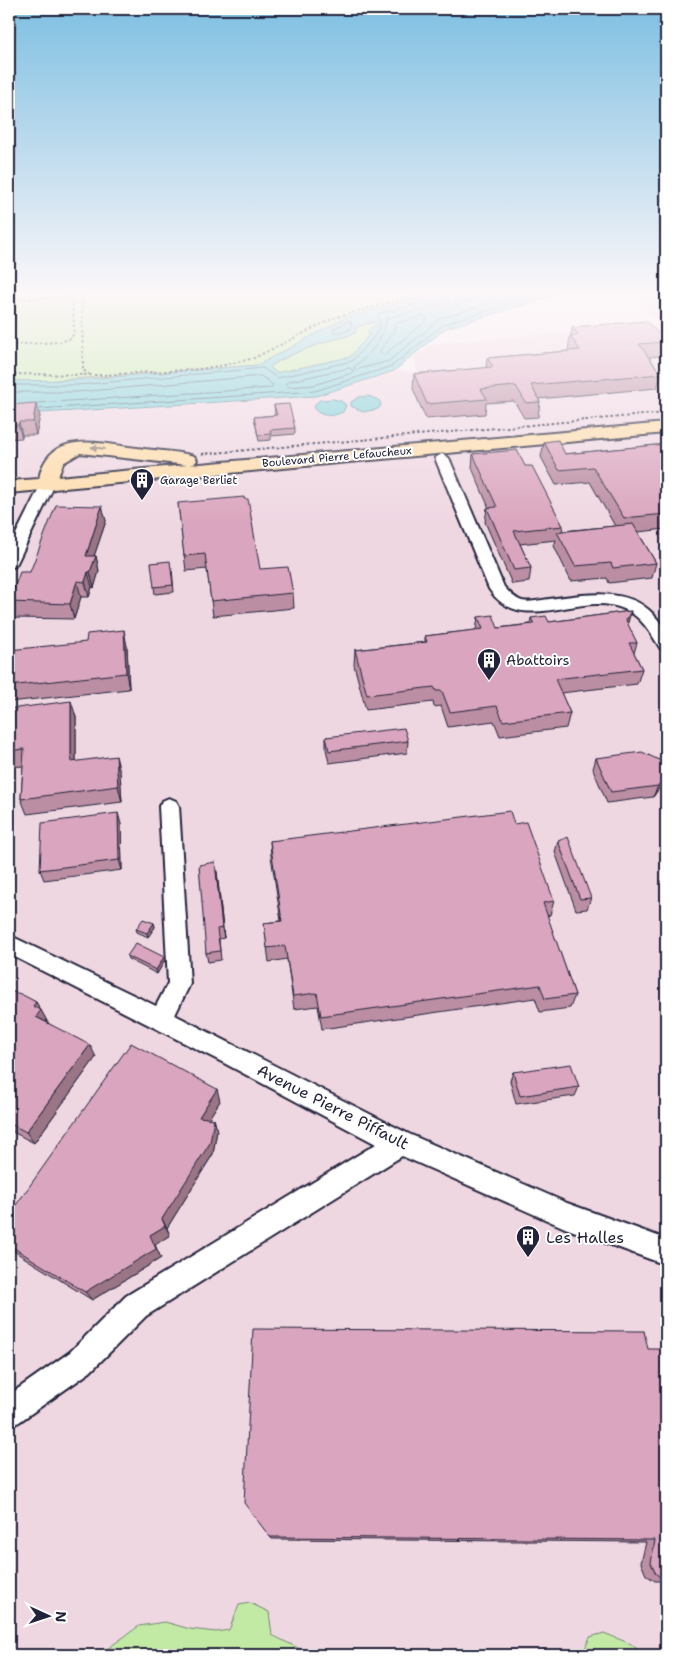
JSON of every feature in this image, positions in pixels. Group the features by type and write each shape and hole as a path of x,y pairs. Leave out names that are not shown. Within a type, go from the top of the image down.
{"main road":[{"name":"Boulevard Pierre Lefaucheux","path":"9,487 48,479 209,458 666,421"},
{"name":"Boulevard Pierre Lefaucheux","path":"9,479 48,479 666,428"},
{"path":"48,479 56,457 66,451 80,447 176,460 209,458"}],"street":[{"path":"442,458 497,589 508,600 522,606 611,599 626,602 647,615 666,644"},
{"path":"9,563 48,479"},
{"path":"161,1020 179,984 169,806"},
{"name":"Avenue Pierre Piffault","path":"9,944 400,1142 565,1215 666,1252"},
{"path":"9,1412 80,1362 136,1306 400,1142"}],"path":[{"path":"85,369 86,372 93,375"},
{"path":"9,374 93,375 202,369"},
{"name":"Boulevard Pierre Lefaucheux","path":"209,458 666,412"}],"shaded area":[{"path":"416,369 666,369 666,1655 9,1655 9,415 316,396 394,371 417,371"}],"green space":[{"path":"9,369 209,369 44,381 9,381"},
{"path":"272,369 296,369 276,373"},
{"path":"250,1603 269,1612 272,1635 312,1655 65,1655 107,1649 139,1626 165,1622 190,1629 216,1632 229,1630 239,1605"},
{"path":"604,1633 631,1644 644,1655 582,1655 590,1637"}],"water":[{"path":"214,369 272,369 276,373 296,369 397,369 316,396 9,415 9,381 77,380"},
{"path":"368,396 379,400 381,405 378,409 363,412 351,406 351,402 359,397"},
{"path":"333,399 341,401 346,405 343,412 328,415 320,414 314,409 315,404 320,400"}],"building":[{"path":"474,369 657,369 661,374 531,385 540,402 526,403 516,386 481,389 487,399 427,404 414,374"},
{"path":"36,403 33,422 19,422 18,425 9,426 9,405"},
{"path":"289,404 295,428 270,430 271,434 258,435 254,417 277,415 274,405"},
{"path":"558,440 565,454 666,444 666,514 624,518 593,467 559,470 544,442"},
{"path":"517,450 525,466 532,466 563,526 514,531 531,568 514,570 487,508 497,507 473,454"},
{"path":"244,497 244,499 248,499 260,569 288,567 293,593 211,601 205,554 184,556 178,503"},
{"path":"56,505 102,506 86,556 96,556 90,572 88,572 85,582 77,581 70,604 9,602 20,572 30,572"},
{"path":"633,524 656,563 613,568 611,563 575,566 557,532"},
{"path":"170,561 173,585 154,587 151,563"},
{"name":"Abattoirs","path":"631,611 626,620 637,643 629,643 642,669 555,679 570,713 503,721 497,706 450,712 442,691 436,691 434,687 367,695 355,650 427,642 425,636 483,629 478,617 493,615 498,628 534,624 531,618 546,616 549,622"},
{"path":"124,630 126,673 9,686 9,650 86,642 87,634"},
{"path":"71,701 71,762 116,756 118,786 21,799 24,749 9,751 9,709"},
{"path":"404,728 408,741 329,751 326,737"},
{"path":"642,752 659,760 666,759 666,774 658,786 611,792 596,758"},
{"path":"510,811 514,824 526,822 554,901 543,903 575,995 545,999 540,985 321,1016 317,993 293,996 285,946 267,948 264,923 282,921 270,841"},
{"path":"118,813 119,860 40,870 42,823"},
{"path":"568,837 591,898 580,899 558,841"},
{"path":"215,862 222,928 217,929 220,951 206,953 199,865"},
{"path":"143,919 154,923 147,933 136,929"},
{"path":"136,943 164,957 156,970 127,956"},
{"path":"9,991 21,994 36,1002 33,1006 41,1010 36,1017 90,1045 26,1132 9,1123"},
{"path":"131,1043 217,1089 199,1117 214,1119 210,1143 162,1219 165,1226 150,1235 156,1249 85,1292 9,1245 9,1215"},
{"path":"571,1064 579,1087 520,1096 513,1072"},
{"path":"253,1329 644,1331 648,1349 666,1349 666,1581 656,1574 651,1563 655,1540 270,1537 244,1503"}],"place":[{"name":"Garage Berliet","path":"142,501"},
{"name":"Abattoirs","path":"489,681"},
{"name":"Les Halles","path":"528,1258"}]}
